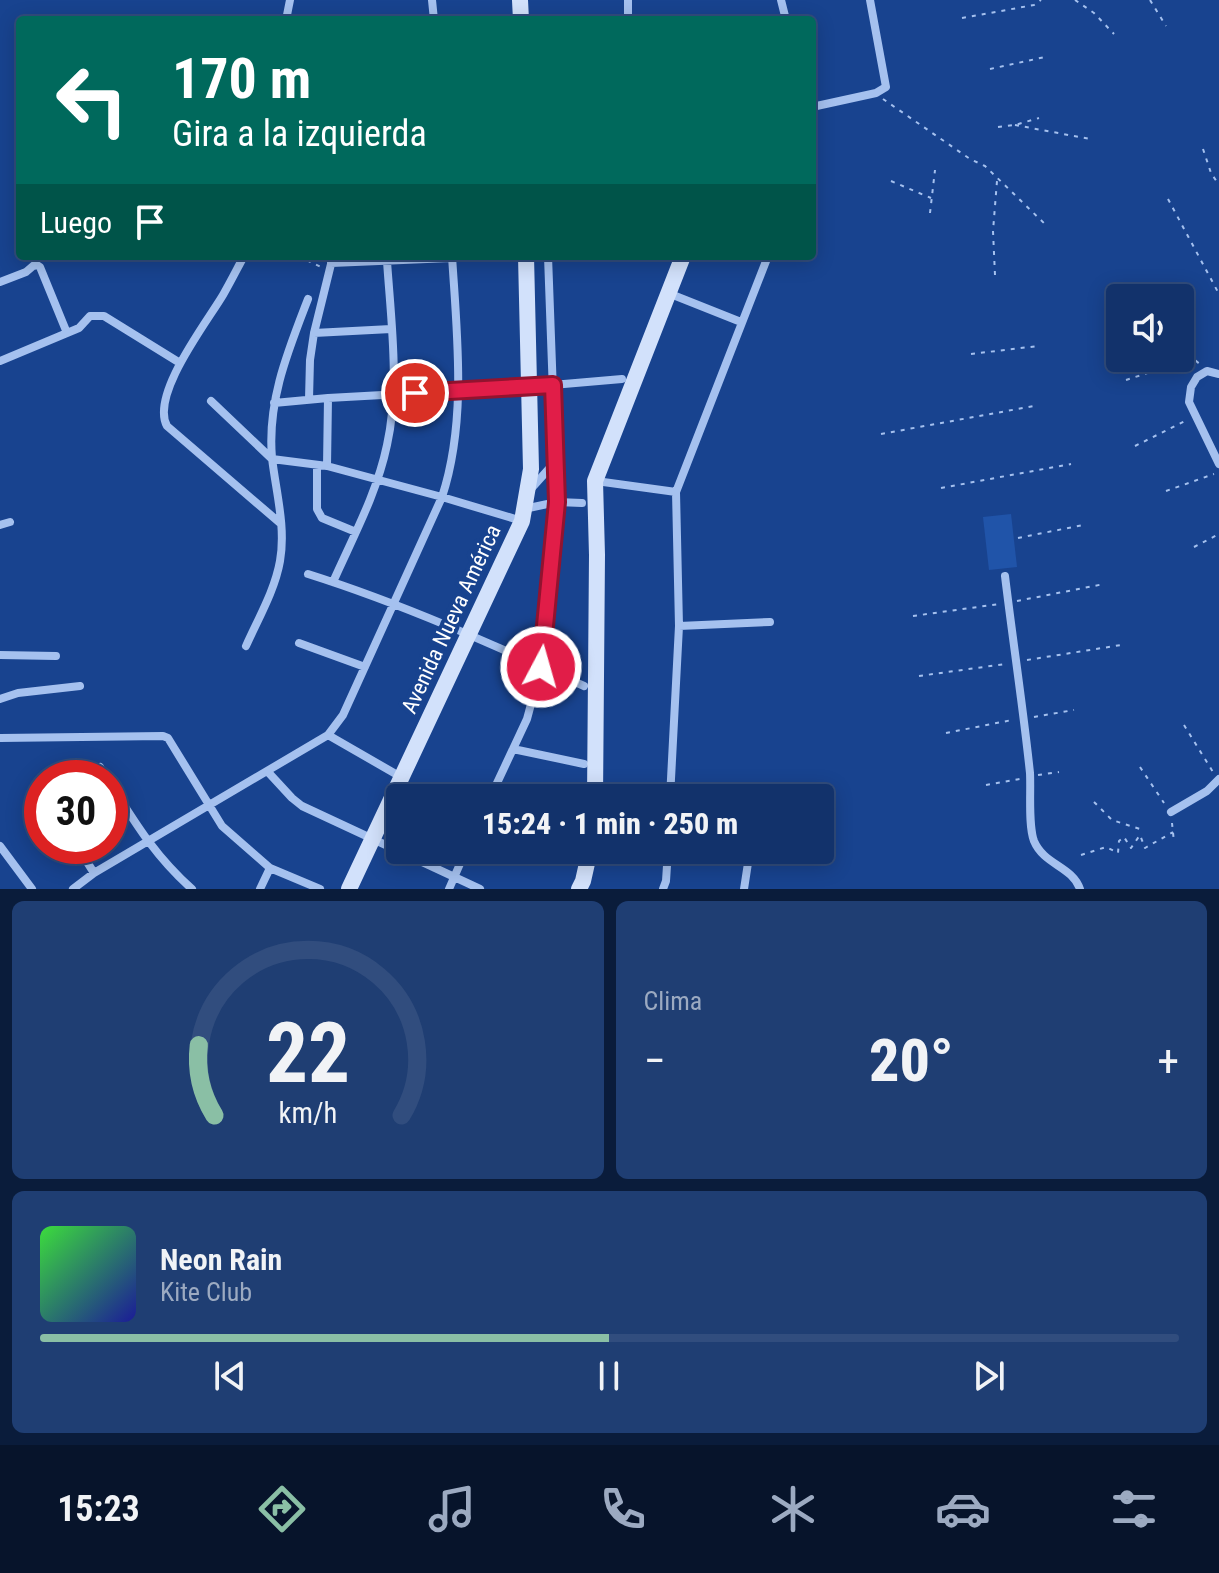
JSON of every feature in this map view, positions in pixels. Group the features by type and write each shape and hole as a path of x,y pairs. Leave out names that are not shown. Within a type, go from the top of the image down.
{"street":[{"path":"816,106 876,93 886,87 870,0"},
{"path":"242,260 180,363 163,413 167,426 280,523"},
{"path":"309,399 314,333 331,263 403,260"},
{"path":"73,889 94,873 328,735 343,715 442,497 452,461 458,392 452,260"},
{"name":"Avenida Nueva América","path":"349,889 524,508 531,469 526,260"},
{"path":"497,784 527,719 541,667 557,502 548,260"},
{"path":"595,784 595,481 681,260"},
{"path":"671,784 679,626 676,492 766,260"},
{"path":"333,582 378,479 388,440 393,394 387,261"},
{"path":"0,282 33,266 40,267 67,333"},
{"path":"668,293 741,322"},
{"path":"246,646 277,573 282,549 279,495 272,459 274,403 287,355 308,299"},
{"path":"0,361 79,328 90,316 104,316 180,363"},
{"path":"314,333 391,329"},
{"path":"1219,374 1207,371 1197,377 1191,387 1189,402 1219,464"},
{"path":"274,403 622,379"},
{"path":"328,398 317,509 322,518 356,532"},
{"path":"211,401 272,459 322,466 442,497 524,508 557,502 582,503"},
{"path":"524,508 556,462"},
{"path":"595,481 676,492"},
{"path":"0,525 10,522"},
{"path":"308,574 392,603 584,686"},
{"path":"1005,576 1030,777 1033,838 1043,855 1074,876 1080,889"},
{"path":"679,626 770,622"},
{"path":"299,643 365,667"},
{"path":"0,655 56,656"},
{"path":"0,699 18,693 80,686"},
{"path":"328,735 401,777"},
{"path":"0,738 163,736 172,743 222,826 270,868 320,889"},
{"path":"513,749 584,764"},
{"path":"268,772 302,806 480,889"},
{"path":"1171,812 1207,791 1218,780"},
{"path":"128,811 148,842 192,889"},
{"path":"0,846 32,889"},
{"path":"88,864 94,873"},
{"path":"449,889 460,864"},
{"path":"579,889 583,881 584,864"},
{"path":"663,889 667,864"},
{"path":"744,889 748,864"},
{"path":"260,889 270,868"}],"path":[{"path":"962,18 1034,5 1041,0"},
{"path":"1075,0 1094,13 1114,34"},
{"path":"1150,0 1166,26"},
{"path":"990,69 1045,57"},
{"path":"876,93 970,159 985,166 1048,227"},
{"path":"998,127 1039,118"},
{"path":"1015,125 1090,139"},
{"path":"1203,149 1211,173 1219,185"},
{"path":"930,213 935,170"},
{"path":"995,275 993,231 997,178"},
{"path":"891,181 932,198"},
{"path":"1168,199 1219,294"},
{"path":"971,354 1038,346"},
{"path":"1194,358 1207,371"},
{"path":"1126,380 1151,372"},
{"path":"881,434 1034,406"},
{"path":"1135,446 1195,416"},
{"path":"941,488 1071,464"},
{"path":"1166,491 1219,472"},
{"path":"1018,538 1083,525"},
{"path":"1194,547 1219,534"},
{"path":"946,733 1074,710"},
{"path":"1184,725 1218,780"},
{"path":"1140,767 1171,812 1174,842"},
{"path":"1094,802 1112,820 1140,829 1145,848 1173,832"},
{"path":"1081,855 1106,847 1118,853 1119,841 1124,837 1131,848 1140,835"}],"shaded area":[{"path":"1011,514 1017,567 989,570 983,517"}],"route":[{"path":"415,393 553,385 557,502 541,667"}]}
